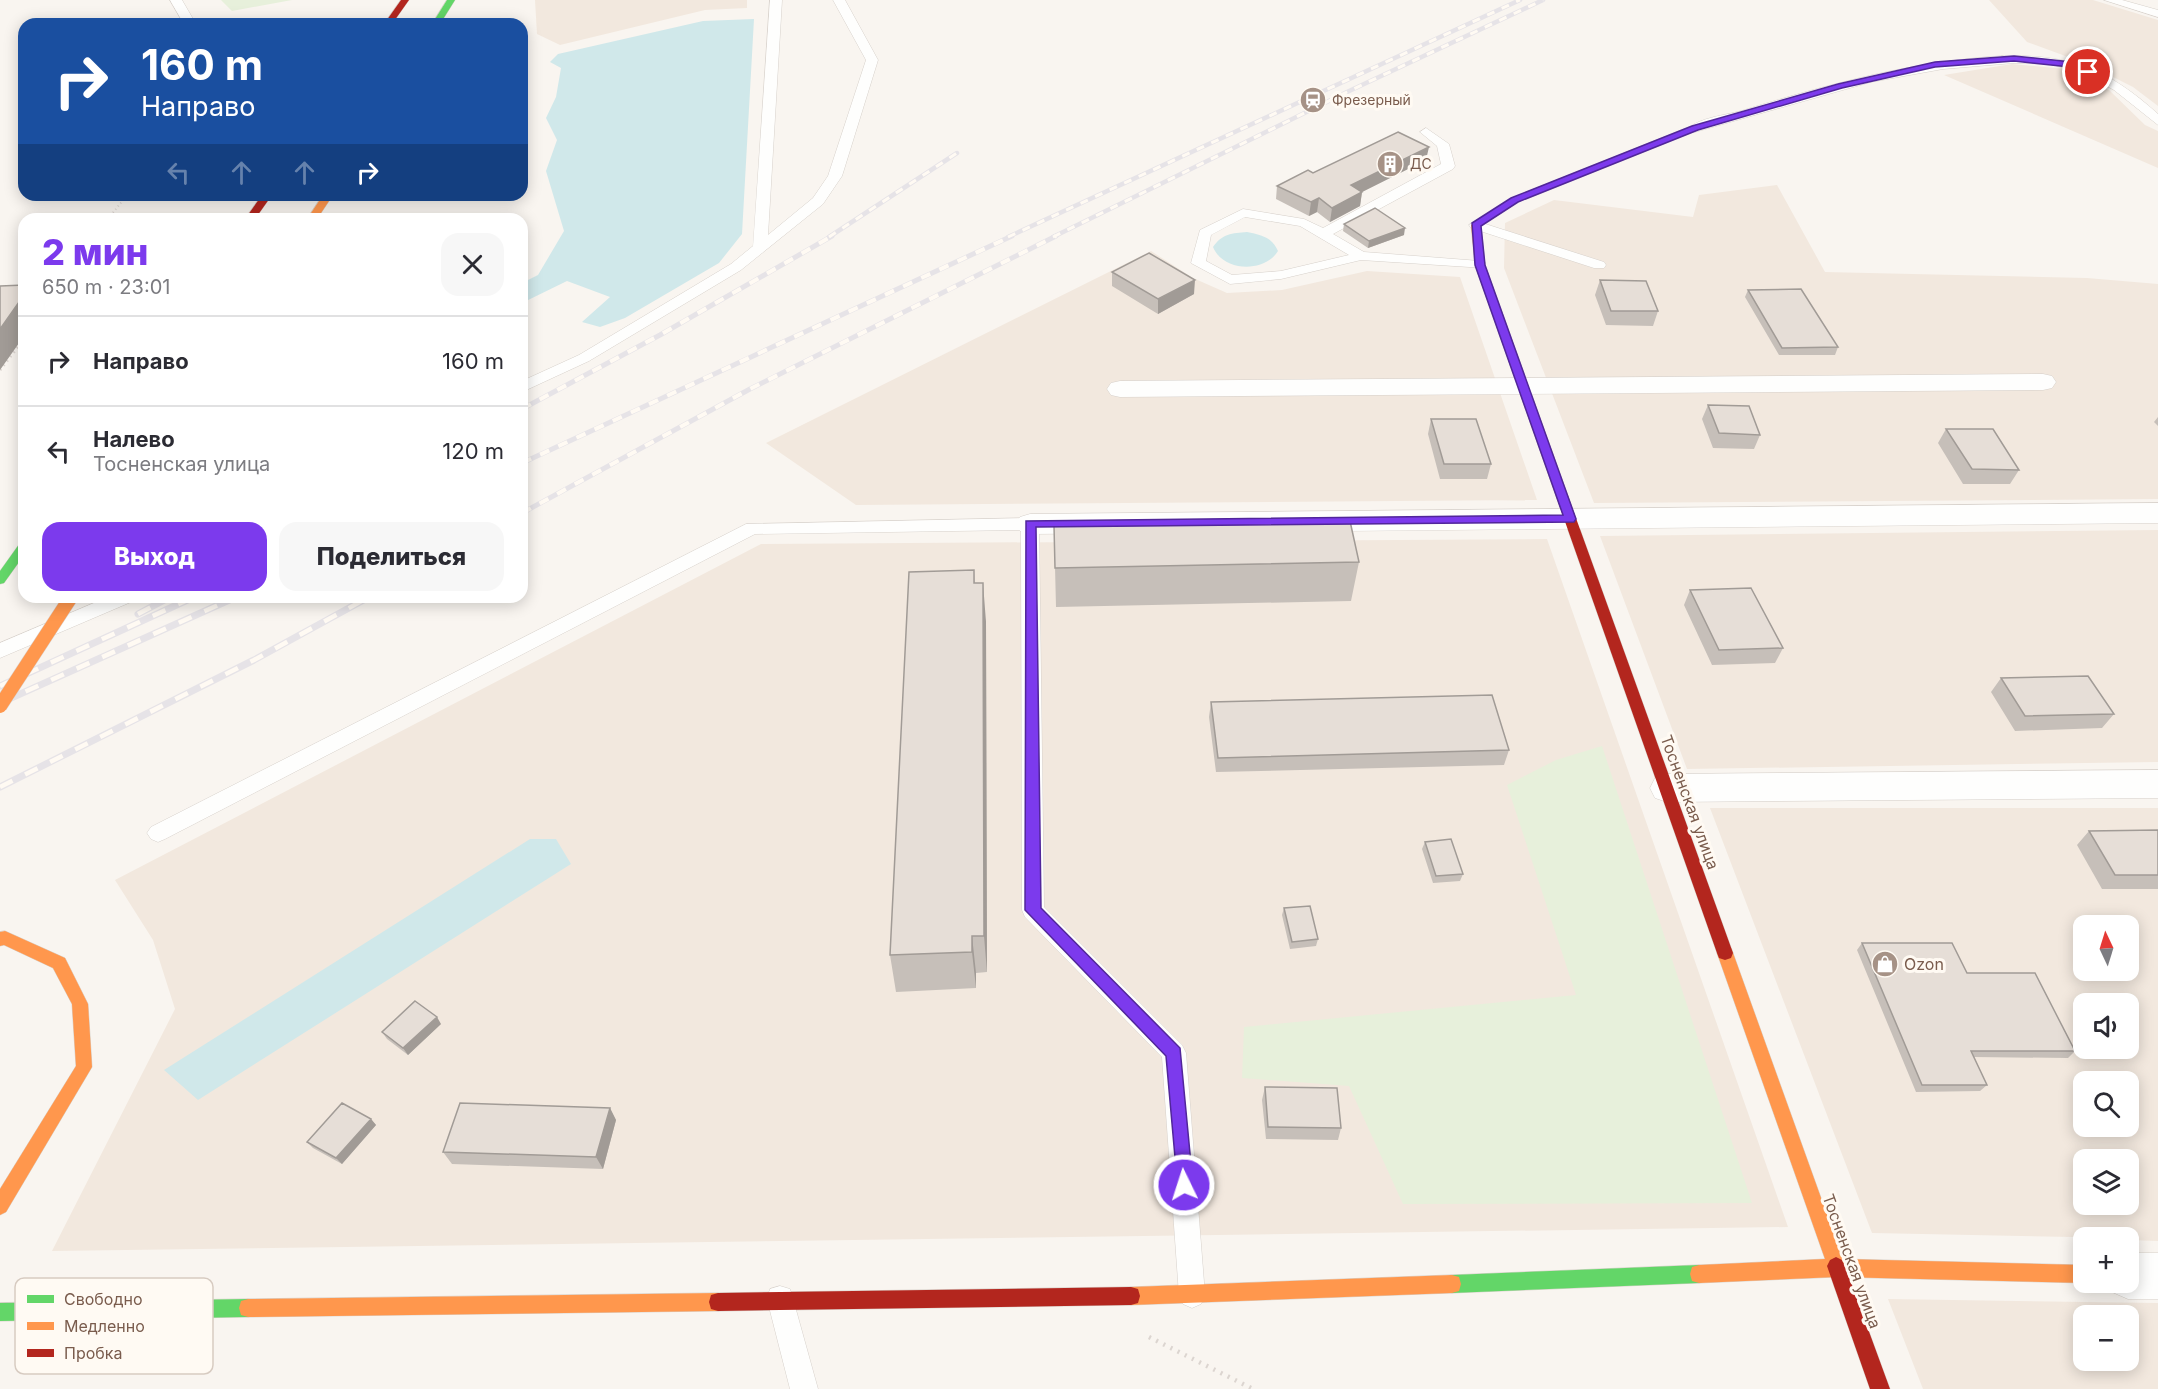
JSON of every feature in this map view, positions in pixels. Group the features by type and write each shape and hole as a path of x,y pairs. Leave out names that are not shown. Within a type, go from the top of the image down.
{"main road":[{"path":"392,18 405,0"},
{"path":"440,18 451,0"},
{"path":"1476,225 1515,200 1695,128"},
{"name":"Тосненская улица","path":"1476,225 1480,265 1880,1389"},
{"path":"0,580 18,554"},
{"path":"0,706 67,603"},
{"path":"0,939 5,938 59,963 80,1004 84,1067 0,1206"},
{"path":"213,1308 1192,1295 1837,1268 2073,1274"},
{"path":"0,1312 15,1312"}],"street":[{"path":"1120,389 2043,382"},
{"path":"1030,524 2158,513"},
{"path":"1667,788 2158,784"},
{"path":"2139,1276 2158,1276"}],"lane":[{"path":"176,0 186,18"},
{"path":"760,247 776,0"},
{"path":"528,384 585,358 736,267 818,201 835,176 872,60 839,0"},
{"path":"2110,0 2158,14"},
{"path":"1695,128 1841,86 1935,65 2014,58 2072,64 2121,88 2158,121"},
{"path":"1325,233 1394,193 1448,166 1443,144 1426,132"},
{"path":"1362,256 1304,223 1244,213 1205,233 1198,263 1230,280 1281,275 1362,256 1480,265"},
{"path":"1476,225 1599,265"},
{"path":"158,833 753,528 1030,524 1033,910 1174,1053 1192,1295"},
{"path":"0,651 111,603"},
{"path":"780,1299 804,1389"}],"path":[{"path":"113,213 122,201"},
{"path":"0,370 18,347"},
{"path":"1140,1332 1253,1389"}],"shaded area":[{"path":"535,0 747,0 747,8 705,10 560,45 537,34"},
{"path":"1989,0 2093,0 2158,20 2158,106 2133,87 2087,64 2027,42"},
{"path":"2012,64 2066,69 2109,90 2145,125 2158,131 2158,168 1944,75"},
{"path":"1777,185 1825,272 2087,278 2158,284 2158,499 1594,503 1504,268 1505,223 1554,200 1693,217 1699,195"},
{"path":"1151,251 1193,278 1227,293 1282,290 1367,271 1460,277 1537,500 856,505 766,443"},
{"path":"2158,530 2158,762 1687,769 1600,536"},
{"path":"1547,539 1788,1227 52,1251 175,1009 153,940 115,880 761,544"},
{"path":"1710,808 2158,808 2158,1241 2139,1240 2139,1227 2073,1227 2073,1237 1872,1233"},
{"path":"1888,1299 2158,1303 2158,1389 1923,1389"}],"green space":[{"path":"221,0 292,0 232,11"},
{"path":"1602,746 1752,1203 1403,1204 1349,1086 1242,1078 1244,1027 1576,995 1507,785 1556,760"}],"water":[{"path":"754,19 742,234 719,263 625,318 600,327 582,322 610,297 567,281 528,300 528,280 538,275 564,231 546,171 557,140 546,118 556,97 561,68 550,62 558,54 703,21"},
{"path":"1247,232 1269,240 1278,251 1264,263 1244,267 1226,261 1213,247 1220,239 1228,235"},
{"path":"530,839 556,839 571,864 198,1100 164,1070"}],"building":[{"path":"1398,132 1429,147 1351,185 1362,192 1332,208 1319,198 1311,202 1277,186 1308,170 1313,173"},
{"path":"1375,208 1405,228 1369,241 1344,224"},
{"path":"1149,253 1195,280 1158,299 1112,272"},
{"path":"1600,280 1646,281 1658,311 1611,311"},
{"path":"18,285 18,304 0,329 0,286"},
{"path":"1801,289 1838,347 1782,348 1748,290"},
{"path":"1708,405 1749,406 1760,435 1719,433"},
{"path":"1431,419 1476,419 1491,464 1444,464"},
{"path":"1946,429 1993,429 2019,470 1972,469"},
{"path":"1350,521 1359,562 1055,568 1054,526"},
{"path":"974,570 974,583 983,583 984,936 972,936 972,952 890,955 909,572"},
{"path":"1751,588 1783,648 1719,650 1690,590"},
{"path":"2088,676 2114,714 2025,716 2001,678"},
{"path":"1492,695 1509,750 1218,758 1211,702"},
{"path":"2158,830 2158,875 2115,875 2089,831"},
{"path":"1451,839 1463,874 1436,876 1425,842"},
{"path":"1310,906 1318,939 1292,942 1284,908"},
{"path":"1862,943 1952,943 1967,973 2035,973 2073,1051 1971,1051 1987,1085 1922,1085"},
{"path":"415,1001 437,1017 403,1048 382,1032"},
{"path":"1265,1087 1337,1088 1341,1128 1268,1127"},
{"path":"342,1103 371,1119 336,1158 307,1142"},
{"path":"460,1103 610,1108 596,1157 443,1152"}],"railway":[{"path":"1008,237 1520,0"},
{"path":"1053,237 1347,92 1543,0"},
{"path":"829,237 957,153"},
{"path":"528,406 660,335 832,236"},
{"path":"528,460 1012,236"},
{"path":"528,510 750,389 1056,236"},
{"path":"138,614 159,603"},
{"path":"0,686 181,603"},
{"path":"0,703 223,603"},
{"path":"0,787 254,660 358,603"}],"traffic: fast":[{"path":"440,18 451,0"},
{"path":"1481,222 1515,200 1695,128"},
{"path":"0,580 18,554"},
{"path":"1452,1284 1699,1274"},
{"path":"213,1309 248,1308"},
{"path":"0,1312 15,1312"}],"traffic: slow":[{"path":"316,213 324,201"},
{"path":"1481,222 1476,225 1480,265 1562,496"},
{"path":"0,706 67,603"},
{"path":"0,939 5,938 59,963 80,1004 84,1067 0,1206"},
{"path":"1725,953 1836,1266"},
{"path":"1699,1274 1837,1268 2073,1274"},
{"path":"1131,1296 1452,1284"},
{"path":"248,1308 718,1302"}],"traffic: jam":[{"path":"392,18 405,0"},
{"path":"254,213 263,201"},
{"path":"1562,496 1725,953"},
{"path":"1836,1266 1880,1389"},
{"path":"718,1302 1131,1296"}],"place":[{"name":"Фрезерный","path":"1313,100"},
{"name":"ДС","path":"1390,164"},
{"name":"Ozon","path":"1885,964"}],"route":[{"path":"1184,1185 1174,1053 1033,910 1030,524 1570,519 1480,265 1476,225 1515,200 1695,128 1841,86 1935,65 2014,58 2072,64 2088,72"}]}
